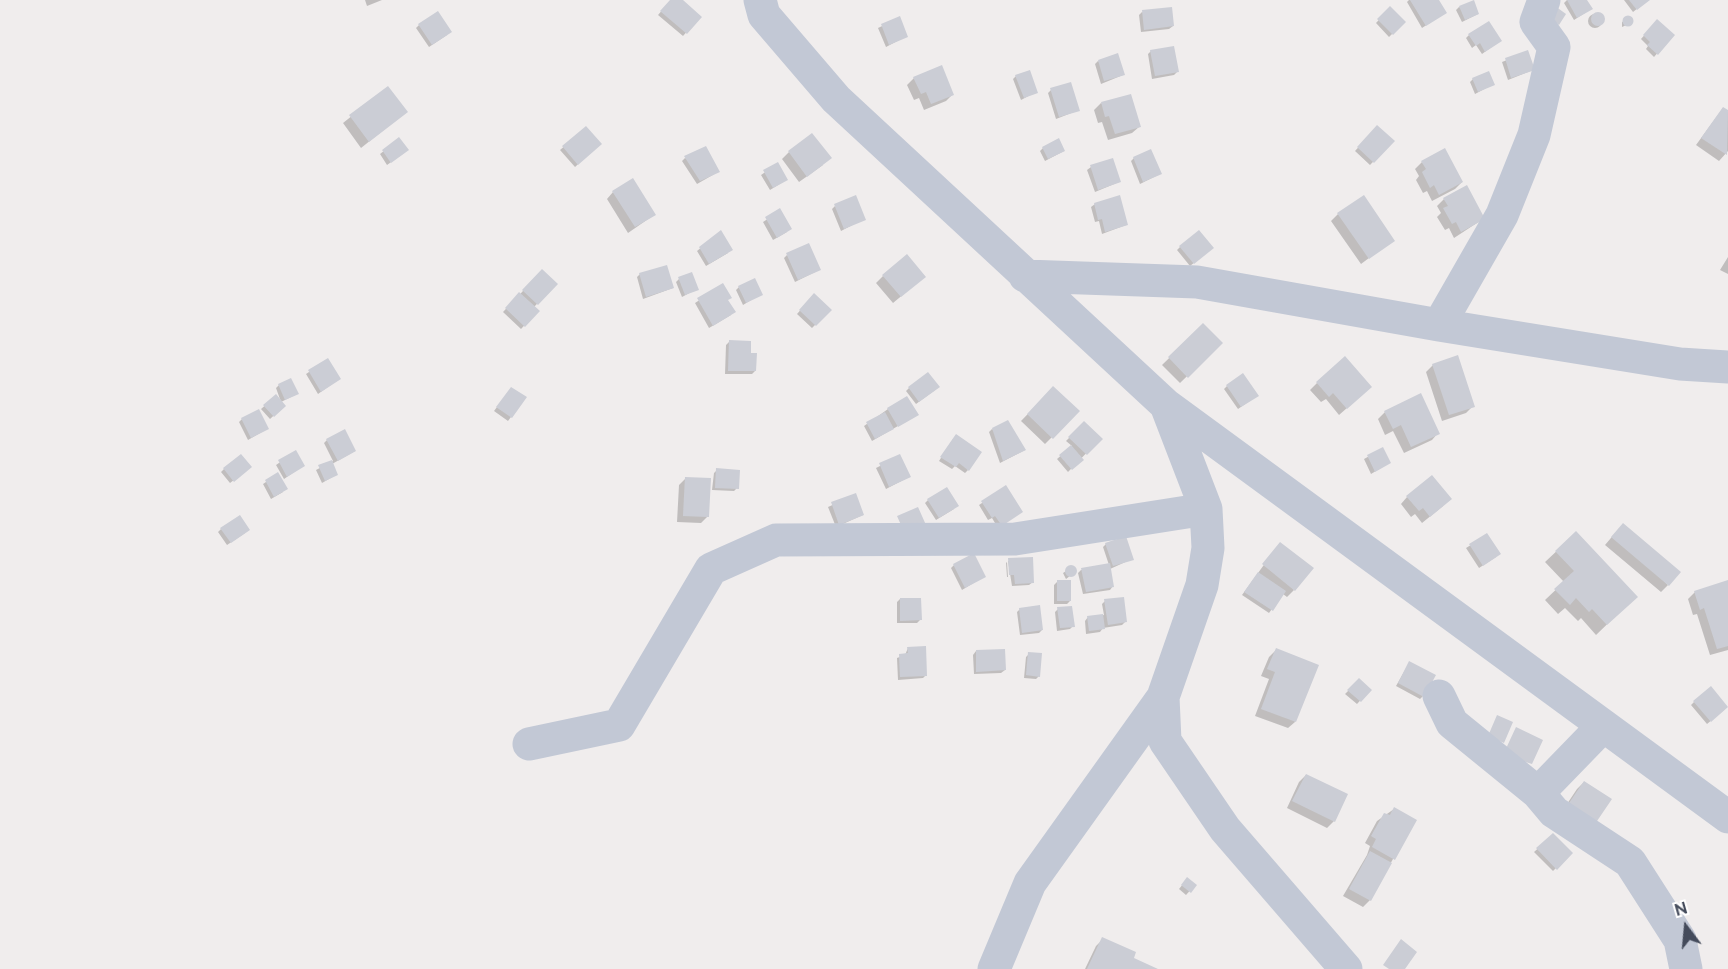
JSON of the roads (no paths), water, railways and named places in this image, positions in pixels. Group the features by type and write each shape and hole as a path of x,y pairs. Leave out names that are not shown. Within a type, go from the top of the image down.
{"street":[{"path":"1439,326 1502,214 1534,135 1554,47 1536,22 1544,0"},
{"path":"757,5 836,99 1166,405 1728,817"},
{"path":"1025,276 1197,282 1439,326 1680,364 1728,367"},
{"path":"994,969 1030,883 1164,697 1202,585 1208,548 1206,509 1166,405"},
{"path":"529,744 619,725 711,569 776,540 1015,539 1206,509"},
{"path":"1439,696 1452,723 1538,793 1554,812 1630,862 1680,940 1686,969"},
{"path":"1164,697 1165,741 1225,828 1346,969"},
{"path":"1538,793 1603,726"}]}
